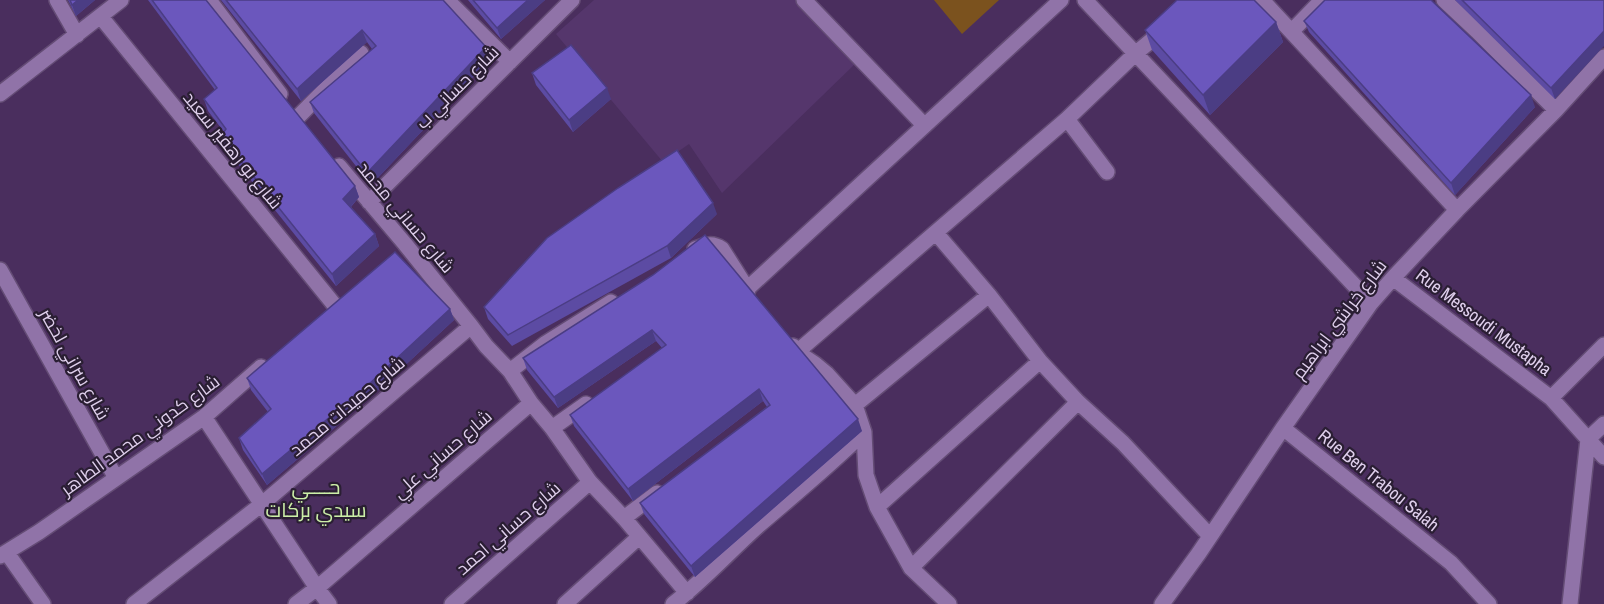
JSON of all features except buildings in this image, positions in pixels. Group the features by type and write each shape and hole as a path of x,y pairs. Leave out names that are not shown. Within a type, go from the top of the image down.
{"street":[{"path":"57,0 77,35"},
{"path":"0,94 121,0"},
{"path":"209,0 301,121 361,53"},
{"path":"447,0 510,62"},
{"name":"شارع حساني ب","path":"369,202 572,0"},
{"path":"804,0 924,125"},
{"path":"747,289 1061,0"},
{"path":"1085,0 1371,303"},
{"path":"1262,0 1457,210"},
{"path":"1292,31 1322,0"},
{"path":"1444,0 1556,111"},
{"name":"شارع بو رهفير سعيد","path":"100,17 336,307"},
{"path":"797,352 1067,118 1136,53 1177,20"},
{"name":"شارع خراشي ابراهيم","path":"1162,604 1371,303 1457,210 1556,111 1604,57"},
{"path":"1067,118 1107,172"},
{"name":"شارع حساني محمد","path":"326,151 369,202 401,248 510,371 590,482 624,518 687,593"},
{"path":"936,233 989,295 1040,361 1078,402 1123,443 1210,536"},
{"path":"682,257 696,248 716,244 722,249 747,289 761,305"},
{"name":"شارع سراني لخضر","path":"2,276 116,478"},
{"name":"Rue Messoudi Mustapha","path":"1393,278 1551,398 1604,458"},
{"path":"510,371 546,343 627,292"},
{"path":"855,405 989,295"},
{"name":"شارع حميدات محمد","path":"134,604 262,504 471,326"},
{"path":"785,336 797,352 826,374 855,405 864,432 866,475 877,507 911,568 949,604"},
{"path":"1551,398 1604,345"},
{"name":"شارع كدوني محمد الطاهر","path":"3,554 39,532 204,417 276,354"},
{"path":"877,507 1040,361"},
{"path":"552,428 598,396"},
{"path":"911,568 1078,402"},
{"name":"شارع حساني علي","path":"296,604 531,403"},
{"path":"204,417 316,588 329,604"},
{"path":"1570,604 1588,439 1604,424"},
{"name":"Rue Ben Trabou Salah","path":"1283,428 1451,563 1489,604"},
{"path":"673,604 757,527 837,459 864,432"},
{"name":"شارع حساني احمد","path":"452,604 590,482"},
{"path":"624,518 671,482"},
{"path":"565,604 639,537"},
{"path":"3,554 43,604"}],"shaded area":[{"path":"594,0 797,0 856,63 722,193 689,144 663,162 556,34"},
{"path":"934,0 999,0 962,34"}],"district":[{"name":"حــــي سيدي بركات","path":"316,498"}]}
